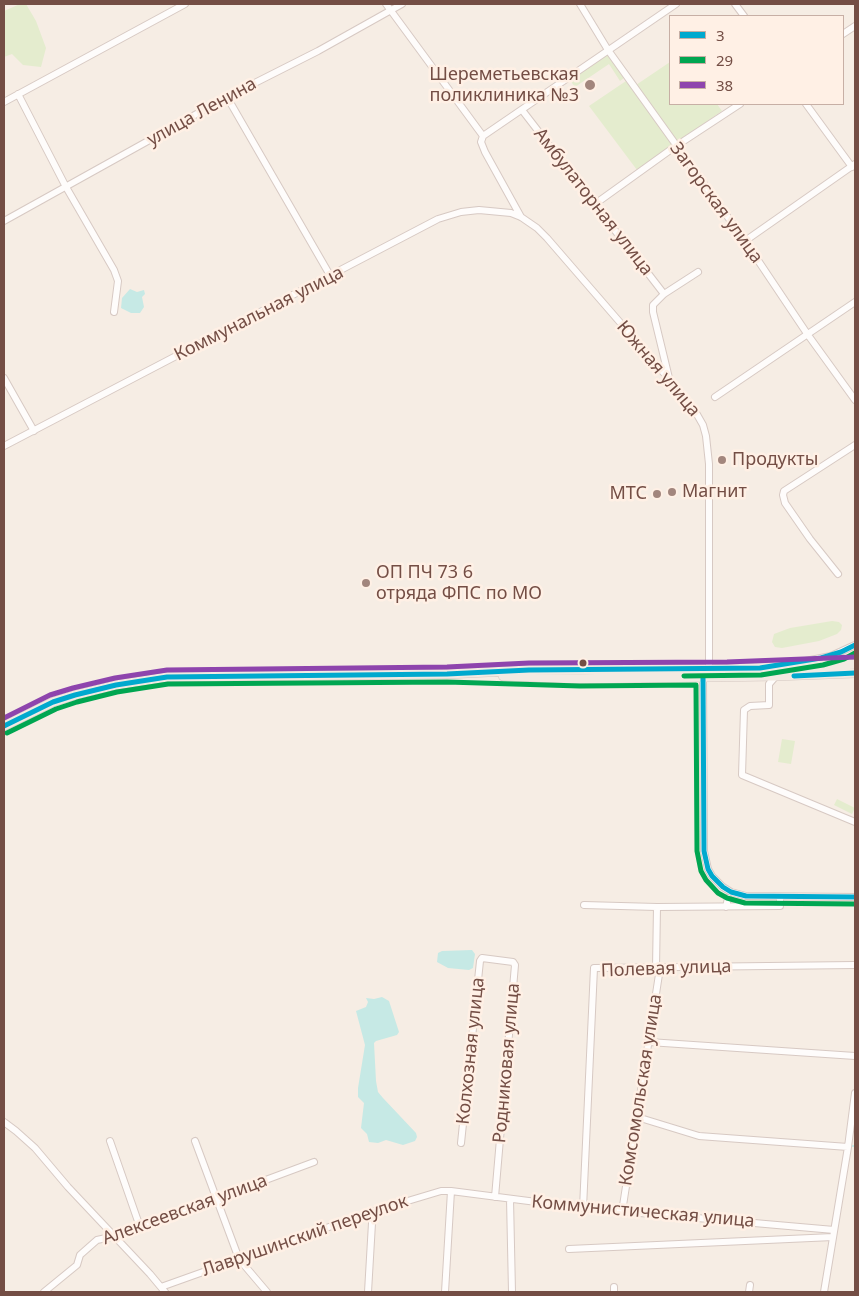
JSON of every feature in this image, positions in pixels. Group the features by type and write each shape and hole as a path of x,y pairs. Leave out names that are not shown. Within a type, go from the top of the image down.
{"main road":[{"path":"761,672 776,676 844,669 855,664"},
{"path":"4,726 52,702 146,679 198,676 447,674 529,670 707,675 844,669 855,673"}],"street":[{"path":"4,102 185,4"},
{"path":"386,4 483,136"},
{"name":"улица Ленина","path":"4,221 227,97 318,51 402,4"},
{"name":"Загорская улица","path":"580,4 608,50 745,241 808,335 855,400"},
{"path":"521,217 485,152 481,142 483,136 676,4"},
{"path":"735,4 743,15"},
{"path":"844,33 855,26"},
{"path":"18,94 66,187 114,270 118,281 114,312"},
{"path":"227,97 331,277"},
{"path":"595,204 676,146 738,105"},
{"path":"745,241 853,166 807,105"},
{"name":"Амбулаторная улица","path":"522,110 664,294"},
{"name":"Коммунальная улица","path":"4,446 331,277 438,219 461,212 498,211 521,217"},
{"name":"Южная улица","path":"521,217 537,228 546,238 669,379 695,411 703,425 706,436 709,483 704,844 708,869 717,882 731,892 746,896 855,897"},
{"path":"669,379 653,306 664,294 698,272"},
{"path":"715,397 855,302"},
{"path":"4,378 34,431"},
{"path":"838,574 785,504 783,495 784,491 855,445"},
{"path":"855,645 821,658 761,672 769,684 769,705 750,706 744,710 742,775 855,822"},
{"path":"769,684 776,676"},
{"path":"584,905 657,907 780,906 780,897"},
{"path":"726,907 728,898"},
{"name":"Комсомольская улица","path":"622,1212 649,1042 658,968 657,907"},
{"name":"Колхозная улица","path":"461,1143 481,959"},
{"name":"Родниковая улица","path":"481,959 513,962 515,964 495,1197"},
{"name":"Полевая улица","path":"583,1208 594,968 855,965"},
{"path":"649,1042 855,1056"},
{"path":"824,1292 855,1093"},
{"path":"637,1116 699,1136 848,1147"},
{"path":"4,1122 35,1148 68,1187 150,1274 162,1291"},
{"path":"110,1141 140,1227"},
{"path":"195,1141 239,1259 267,1292"},
{"name":"Алексеевская улица","path":"44,1292 77,1265 80,1255 97,1240 115,1236 216,1200 314,1162"},
{"path":"444,1292 451,1191"},
{"name":"Коммунистическая улица","path":"451,1191 583,1208 834,1234"},
{"name":"Лаврушинский переулок","path":"162,1291 239,1259 371,1212 429,1194 451,1191"},
{"path":"510,1199 512,1292"},
{"path":"368,1292 371,1212"},
{"name":"Коммунистическая улица","path":"569,1249 834,1234"}],"green space":[{"path":"20,4 26,4 36,21 46,48 41,67 23,65 12,54 4,57 4,11"},
{"path":"606,53 624,78 620,81 609,64 575,87 569,79"},
{"path":"669,63 669,105 718,105 722,111 676,143 636,85"},
{"path":"626,81 673,146 637,170 589,106"},
{"path":"832,621 839,622 842,625 841,630 837,634 819,641 782,648 775,647 772,642 774,634 790,628"},
{"path":"782,739 795,741 791,764 778,762"},
{"path":"837,799 855,808 852,814 834,805"}],"water":[{"path":"130,289 137,292 144,290 145,294 142,297 144,307 140,313 131,313 121,308 122,298"},
{"path":"472,950 475,954 473,968 469,970 448,968 437,962 438,953 442,951"},
{"path":"382,997 389,1001 399,1032 397,1035 374,1043 376,1081 378,1092 416,1133 415,1141 403,1145 386,1140 378,1143 369,1142 367,1134 361,1128 364,1103 358,1097 358,1088 365,1045 356,1011 366,1007 368,1002 366,998"}],"waterway":[{"path":"849,1146 855,1146"}],"transit line":[{"name":"3","path":"4,726 53,702 75,695 116,685 167,677 447,674 529,670 760,668 821,658 841,652 855,645"},
{"name":"29","path":"684,676 761,675 823,665 844,659 855,653"},
{"name":"38","path":"4,718 50,695 73,688 115,678 167,670 447,667 529,663 727,662 855,657"},
{"name":"3","path":"794,676 855,673"},
{"name":"3","path":"703,677 704,851 708,869 712,876 731,892 746,896 855,897"},
{"name":"29","path":"7,733 56,709 77,702 117,692 168,684 447,682 580,686 696,685 697,851 701,871 706,880 718,893 727,898 745,903 855,904"}],"place":[{"name":"Шереметьевская поликлиника №3","path":"590,85"},
{"name":"Продукты","path":"722,460"},
{"name":"Магнит","path":"672,492"},
{"name":"МТС","path":"657,494"},
{"name":"ОП ПЧ 73 6 отряда ФПС по МО","path":"366,583"}]}
